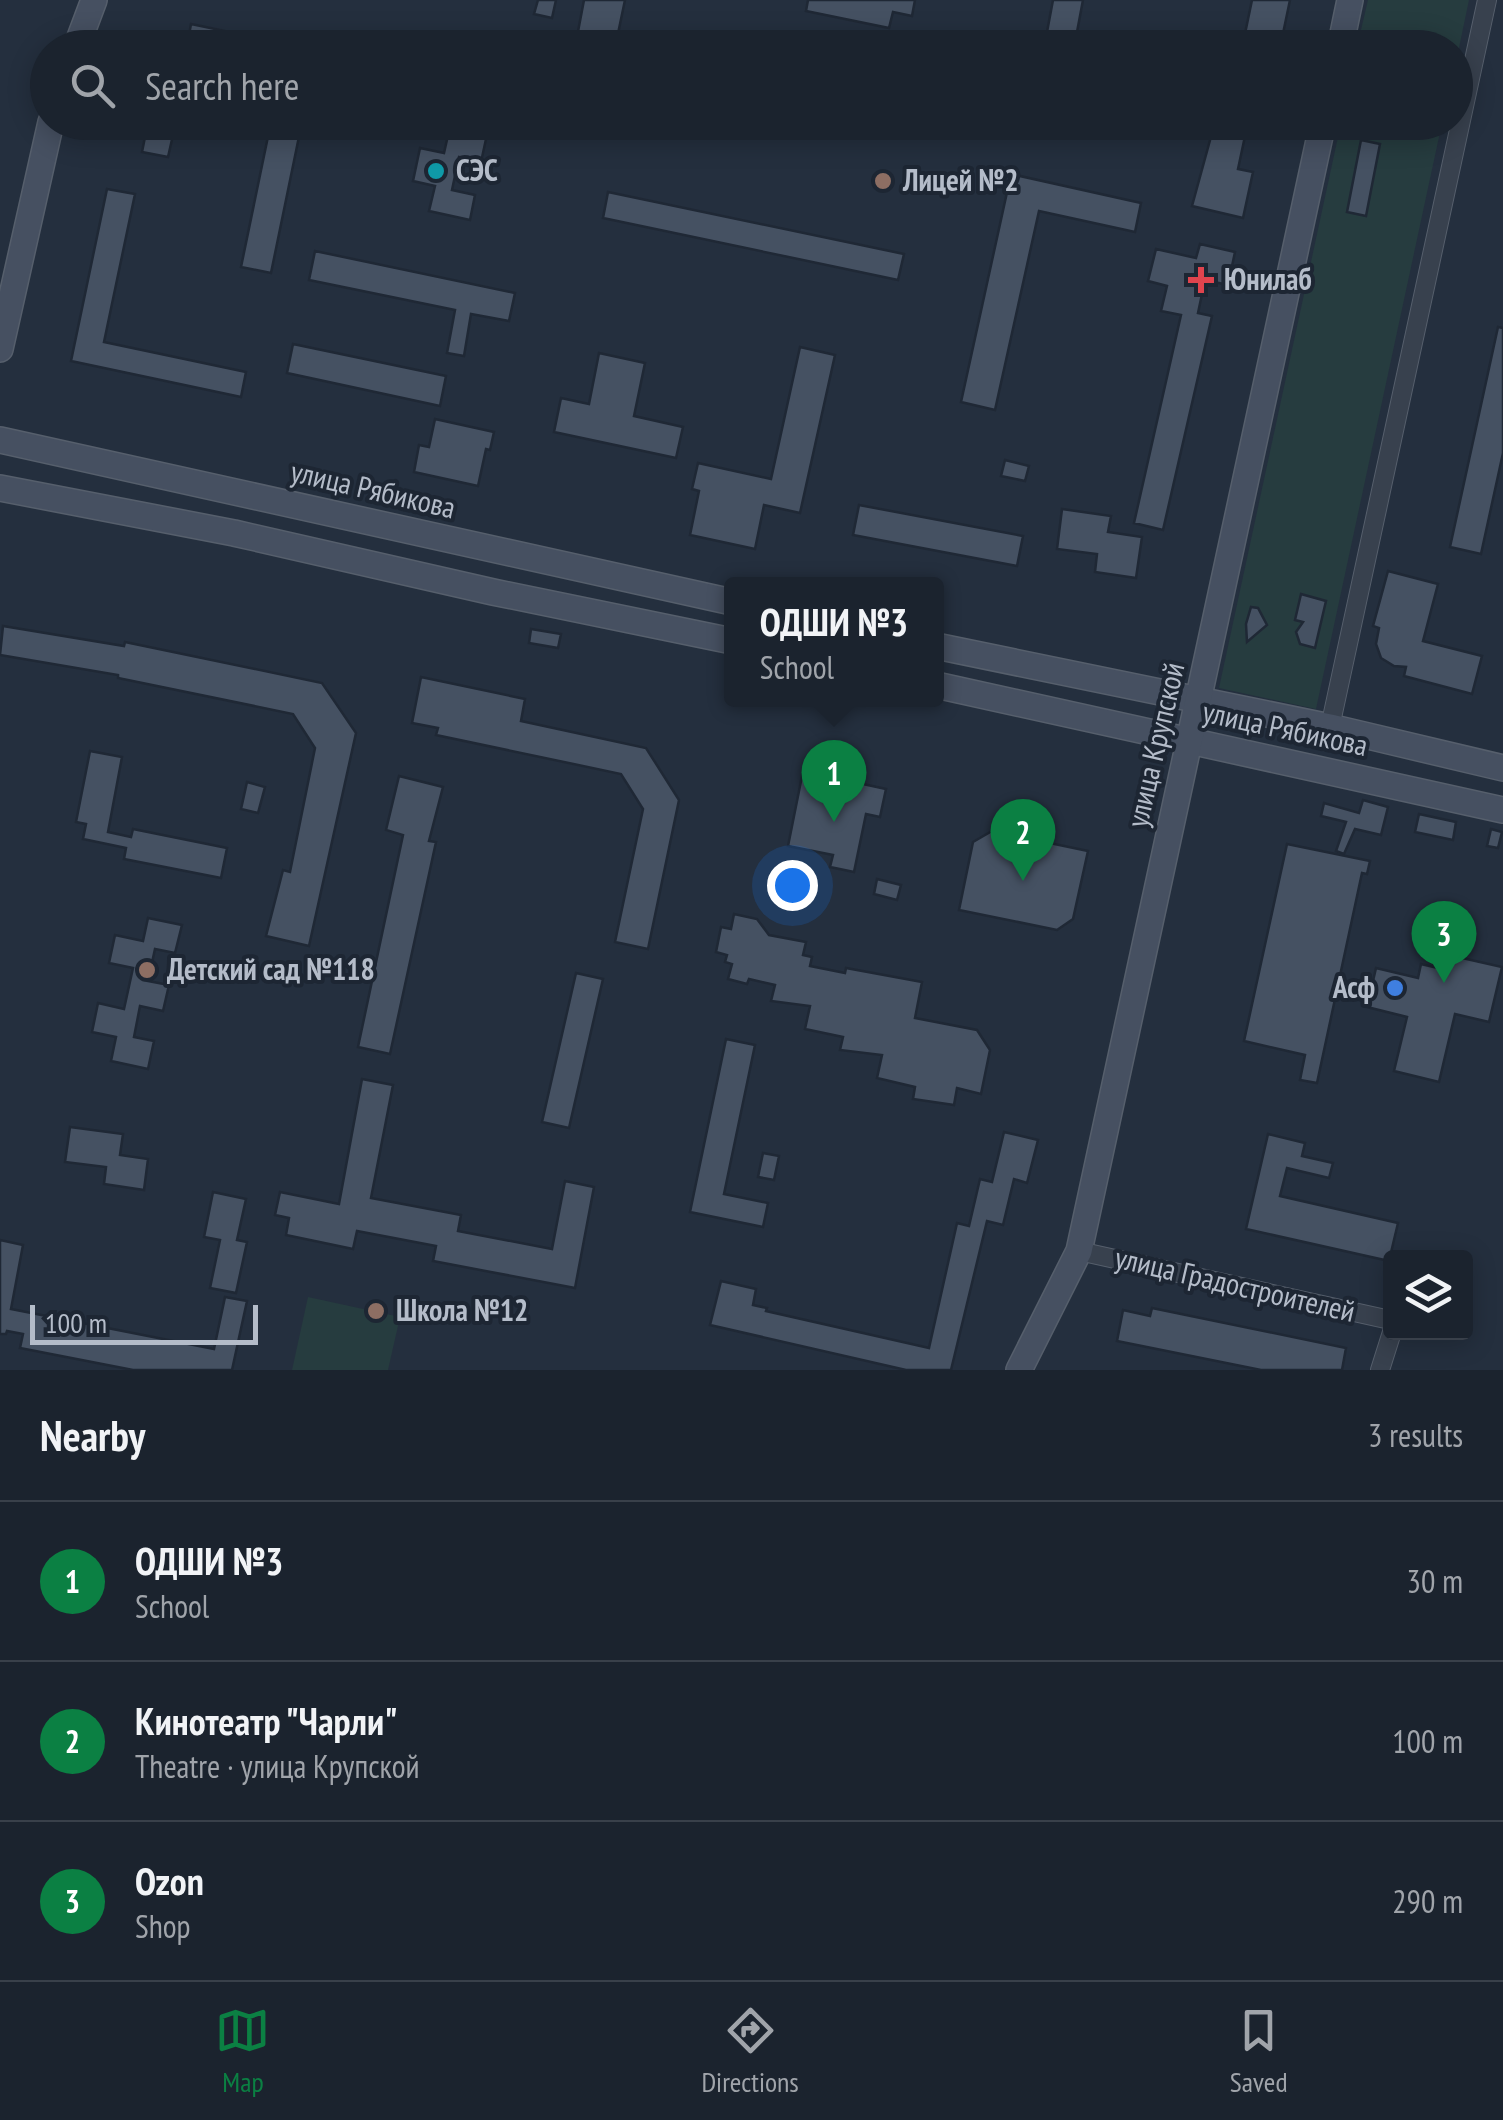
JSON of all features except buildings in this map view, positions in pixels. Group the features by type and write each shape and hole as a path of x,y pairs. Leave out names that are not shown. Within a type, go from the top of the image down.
{"street":[{"path":"83,30 94,0"},
{"path":"1344,30 1350,0"},
{"path":"1473,65 1487,0"},
{"path":"0,349 47,140"},
{"name":"улица Крупской","path":"1019,1370 1079,1250 1319,140"},
{"path":"1330,727 1457,140"},
{"name":"улица Рябикова","path":"0,440 500,554 724,600"},
{"path":"0,488 234,532 492,592 724,639"},
{"name":"улица Рябикова","path":"944,648 1330,727 1503,768"},
{"name":"улица Рябикова","path":"944,687 1503,810"},
{"name":"улица Градостроителей","path":"1079,1250 1383,1318"},
{"name":"улица Градостроителей","path":"1380,1370 1389,1340"}],"green space":[{"path":"1368,0 1469,0 1463,30 1361,30"},
{"path":"1337,140 1438,140 1316,709 1219,688"},
{"path":"308,1297 400,1317 388,1370 292,1370"}],"place":[{"name":"СЭС","path":"436,171"},
{"name":"Лицей №2","path":"883,181"},
{"name":"Юнилаб","path":"1201,280"},
{"name":"ОДШИ №3","path":"834,822"},
{"name":"Кинотеатр \"Чарли\"","path":"1023,881"},
{"name":"Детский сад №118","path":"147,970"},
{"name":"Ozon","path":"1444,983"},
{"name":"Асф","path":"1395,988"},
{"name":"Школа №12","path":"376,1311"}]}
